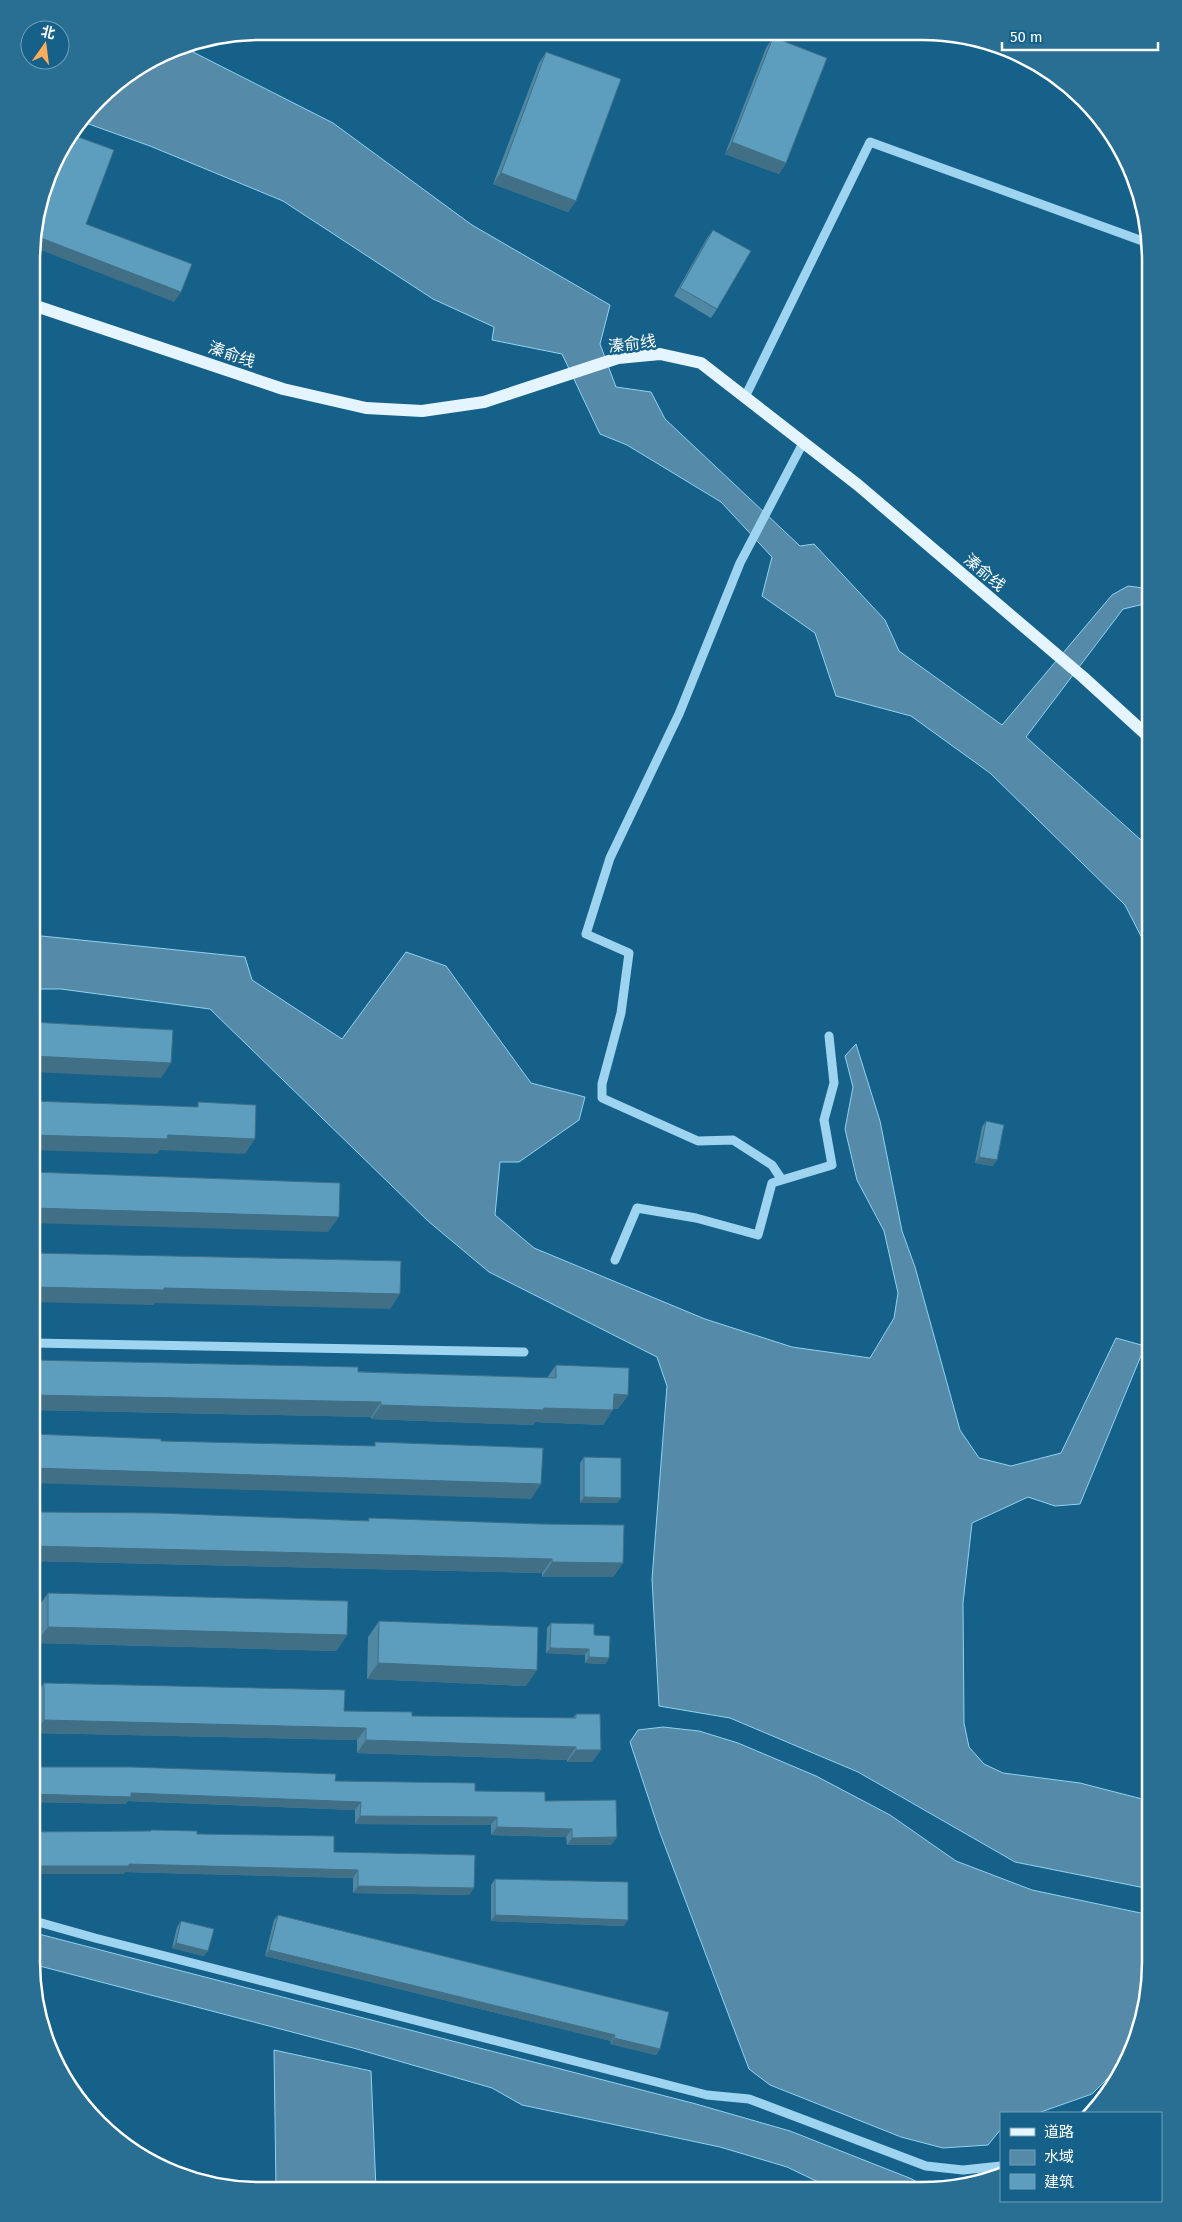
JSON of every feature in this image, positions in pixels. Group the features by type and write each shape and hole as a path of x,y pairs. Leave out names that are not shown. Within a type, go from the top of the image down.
{"main road":[{"name":"溱俞线","path":"40,307 283,389 366,408 422,411 484,402 618,358 660,354 701,363 858,485 1045,644 1142,731"}],"street":[{"path":"745,397 870,142 1141,242"},
{"path":"782,1180 772,1165 733,1140 698,1141 602,1098 602,1084 621,1014 629,953 586,934 610,858 679,714 740,563 803,443"},
{"path":"614,1260 637,1208 696,1218 758,1235 772,1183 832,1165 824,1120 834,1083 829,1036"},
{"path":"40,1342 524,1352"},
{"path":"40,1923 104,1941 707,2095 749,2099 926,2166 963,2170 1000,2166"}],"water":[{"path":"192,51 333,123 472,225 610,305 600,344 616,387 651,392 665,419 800,546 814,544 885,620 899,651 1002,725 1112,595 1128,586 1142,588 1142,605 1123,609 1026,737 1142,841 1142,938 1125,905 990,773 911,716 836,696 815,633 762,596 772,557 721,502 627,445 600,434 562,354 492,340 494,327 433,299 283,201 150,146 88,124 115,95 138,77 163,63"},
{"path":"40,936 245,957 252,980 342,1039 406,952 446,966 531,1083 585,1097 579,1120 519,1162 500,1162 495,1215 534,1248 705,1319 792,1347 870,1358 894,1318 898,1293 884,1231 857,1180 845,1129 853,1087 845,1056 856,1044 880,1121 902,1231 915,1267 960,1430 979,1458 1011,1466 1061,1453 1116,1338 1142,1345 1142,1353 1080,1504 1055,1506 1028,1497 972,1523 963,1603 964,1723 969,1747 984,1764 1003,1773 1080,1783 1142,1799 1142,1887 1015,1862 858,1772 730,1718 659,1706 652,1579 667,1386 657,1357 489,1272 428,1221 210,1009 61,989 40,989"},
{"path":"663,1727 699,1731 738,1743 816,1776 890,1815 956,1861 1032,1890 1142,1913 1142,1976 1138,2005 1125,2046 1108,2079 1092,2094 1041,2112 1000,2112 1000,2130 988,2145 943,2148 901,2137 770,2085 749,2069 660,1833 630,1742 638,1730"},
{"path":"40,1934 696,2104 790,2131 917,2182 818,2182 787,2167 720,2147 522,2105 492,2088 357,2049 40,1966"},
{"path":"274,2050 371,2071 376,2182 276,2182"}],"building":[{"path":"772,40 781,40 827,58 786,163 732,142"},
{"path":"546,52 621,79 576,201 501,173"},
{"path":"78,137 114,150 86,224 192,264 181,292 41,238 44,217 57,176"},
{"path":"713,230 751,251 717,309 680,288"},
{"path":"40,1022 173,1030 171,1063 40,1056"},
{"path":"40,1101 198,1107 198,1102 256,1105 255,1139 168,1135 167,1139 40,1135"},
{"path":"986,1121 1004,1125 997,1160 979,1157"},
{"path":"40,1172 340,1183 339,1217 40,1208"},
{"path":"40,1253 401,1261 400,1294 164,1288 164,1290 40,1287"},
{"path":"40,1360 358,1367 358,1372 556,1378 556,1365 629,1368 628,1395 614,1394 613,1410 544,1408 543,1410 381,1405 381,1402 40,1395"},
{"path":"40,1434 161,1439 161,1441 375,1446 375,1442 543,1448 541,1484 40,1468"},
{"path":"584,1457 621,1458 621,1498 584,1497"},
{"path":"40,1512 158,1513 369,1521 369,1518 624,1525 623,1563 552,1562 552,1559 40,1546"},
{"path":"48,1593 348,1601 347,1635 48,1627"},
{"path":"379,1621 538,1627 537,1670 378,1663"},
{"path":"551,1623 594,1624 594,1635 610,1636 609,1658 589,1657 589,1649 550,1648"},
{"path":"44,1683 345,1690 344,1711 412,1712 412,1716 576,1718 576,1714 600,1714 601,1750 576,1750 576,1747 366,1740 366,1728 44,1720"},
{"path":"40,1767 131,1767 336,1774 335,1781 475,1783 475,1791 545,1792 545,1801 616,1800 617,1837 572,1838 572,1829 497,1827 497,1817 360,1816 361,1802 131,1793 131,1797 40,1794"},
{"path":"197,1831 197,1834 334,1836 334,1852 475,1855 474,1888 358,1886 358,1870 129,1864 129,1866 40,1866 40,1832"},
{"path":"495,1879 628,1882 628,1920 495,1915"},
{"path":"278,1915 669,2012 660,2049 614,2038 615,2035 269,1950"},
{"path":"181,1921 214,1929 208,1951 176,1943"}]}
